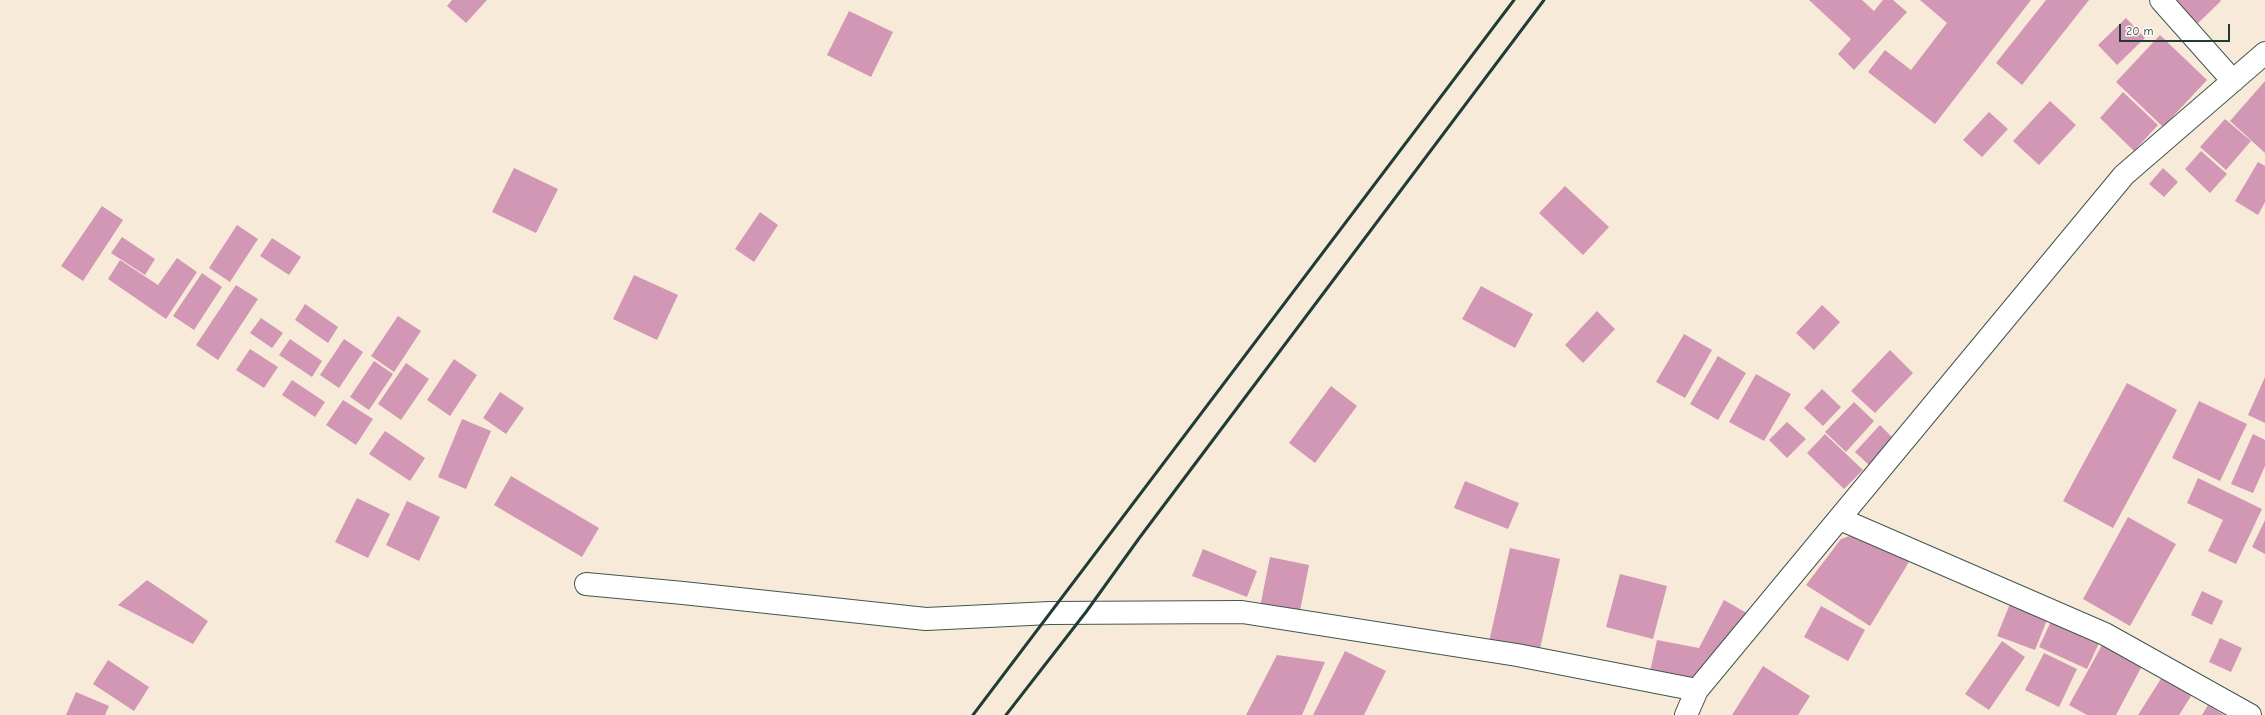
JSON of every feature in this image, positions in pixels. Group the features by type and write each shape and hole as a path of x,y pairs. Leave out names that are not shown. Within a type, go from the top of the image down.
{"street":[{"path":"2161,0 2233,80"},
{"path":"1686,715 1697,690 2124,175 2265,53"},
{"path":"1840,519 2105,634 2250,715"},
{"path":"586,584 926,619 1050,613 1242,612 1517,655 1697,690"}],"building":[{"path":"452,0 487,0 466,23 447,6"},
{"path":"1809,0 1862,0 1874,11 1883,0 1893,0 1907,12 1854,70 1838,54 1851,39"},
{"path":"1920,0 2031,0 1935,124 1868,72 1885,50 1911,70 1947,23"},
{"path":"2046,0 2089,0 2022,85 1996,63"},
{"path":"2175,0 2220,0 2221,1 2197,24"},
{"path":"849,11 893,32 871,77 827,55"},
{"path":"2126,18 2145,38 2117,65 2098,45"},
{"path":"2160,35 2207,80 2163,127 2116,82"},
{"path":"2265,81 2265,153 2230,121"},
{"path":"2123,92 2158,125 2134,151 2100,118"},
{"path":"2050,101 2076,125 2039,165 2013,141"},
{"path":"1989,112 2008,129 1982,157 1963,140"},
{"path":"2225,119 2251,141 2226,170 2200,147"},
{"path":"2201,151 2227,174 2210,193 2185,169"},
{"path":"2258,162 2265,166 2265,202 2258,215 2235,201"},
{"path":"514,168 558,189 536,233 492,212"},
{"path":"2163,168 2178,182 2164,197 2149,184"},
{"path":"1565,186 1609,227 1583,255 1539,213"},
{"path":"102,206 123,220 83,281 61,266"},
{"path":"760,212 778,225 754,262 735,249"},
{"path":"237,225 258,239 230,282 209,268"},
{"path":"122,237 155,259 145,275 111,253"},
{"path":"272,238 301,257 289,275 260,256"},
{"path":"177,258 197,272 166,319 108,279 120,260 158,285"},
{"path":"202,273 222,287 194,330 173,316"},
{"path":"634,275 678,295 657,340 613,319"},
{"path":"236,285 258,299 218,360 196,345"},
{"path":"1481,286 1533,314 1515,348 1462,319"},
{"path":"305,304 338,327 328,343 295,320"},
{"path":"1822,305 1840,322 1814,350 1796,333"},
{"path":"1597,311 1615,329 1583,363 1565,345"},
{"path":"398,316 421,331 394,372 371,356"},
{"path":"261,318 283,333 272,348 250,333"},
{"path":"1684,334 1712,350 1685,398 1656,382"},
{"path":"290,339 322,361 312,377 279,355"},
{"path":"344,339 363,352 339,388 320,375"},
{"path":"250,349 278,367 264,388 236,370"},
{"path":"1890,350 1913,373 1875,413 1851,391"},
{"path":"1718,356 1746,373 1718,420 1690,404"},
{"path":"454,359 477,375 450,416 427,400"},
{"path":"374,361 393,374 369,410 350,397"},
{"path":"406,363 429,379 401,420 378,404"},
{"path":"1756,374 1791,394 1764,441 1729,422"},
{"path":"2265,377 2265,423 2248,415"},
{"path":"292,380 325,402 315,417 282,395"},
{"path":"2127,383 2177,410 2113,528 2063,501"},
{"path":"1331,386 1357,406 1315,463 1289,443"},
{"path":"1822,389 1841,407 1823,426 1804,408"},
{"path":"500,392 524,408 506,434 483,418"},
{"path":"343,400 373,419 356,445 326,425"},
{"path":"2199,401 2247,424 2220,481 2172,458"},
{"path":"1854,402 1874,421 1846,452 1825,432"},
{"path":"462,419 491,431 466,489 438,477"},
{"path":"1787,422 1806,439 1787,458 1769,440"},
{"path":"1880,425 1894,439 1869,465 1855,452"},
{"path":"385,431 425,458 410,481 369,454"},
{"path":"1825,434 1863,470 1844,489 1807,453"},
{"path":"2253,434 2265,440 2265,466 2253,493 2231,484"},
{"path":"511,476 599,528 582,557 494,505"},
{"path":"2198,478 2262,509 2236,564 2208,551 2223,520 2187,503"},
{"path":"1465,481 1519,503 1508,529 1454,508"},
{"path":"357,498 390,514 368,558 335,542"},
{"path":"407,501 440,517 419,561 386,545"},
{"path":"2128,517 2176,544 2130,626 2083,599"},
{"path":"2265,520 2265,554 2252,547"},
{"path":"1861,532 1909,562 1870,626 1806,585 1841,539"},
{"path":"1510,548 1560,559 1539,653 1489,642"},
{"path":"1203,549 1257,571 1247,597 1192,576"},
{"path":"1270,557 1309,565 1299,616 1260,607"},
{"path":"1620,574 1667,586 1653,639 1606,627"},
{"path":"147,580 208,621 193,644 118,605"},
{"path":"2202,591 2223,601 2212,625 2191,615"},
{"path":"1724,600 1750,615 1708,687 1649,676 1657,640 1699,648"},
{"path":"2011,601 2049,615 2035,650 1997,636"},
{"path":"1821,606 1865,630 1848,661 1804,637"},
{"path":"2052,619 2100,641 2087,669 2039,647"},
{"path":"2220,638 2242,648 2231,672 2209,662"},
{"path":"2002,641 2025,657 1989,710 1965,694"},
{"path":"2102,645 2142,666 2116,715 2087,715 2069,705"},
{"path":"1345,651 1386,671 1364,715 1313,715"},
{"path":"2044,653 2077,669 2059,707 2025,690"},
{"path":"1277,655 1325,662 1302,715 1246,715"},
{"path":"108,660 149,687 134,711 93,684"},
{"path":"1763,666 1810,696 1798,715 1732,715"},
{"path":"2164,674 2193,693 2179,715 2138,715"},
{"path":"76,692 109,706 105,715 66,715"},
{"path":"2208,705 2224,715 2202,715"}],"railway":[{"path":"973,715 1514,0"},
{"path":"1006,715 1086,612 1140,537 1544,0"}]}
